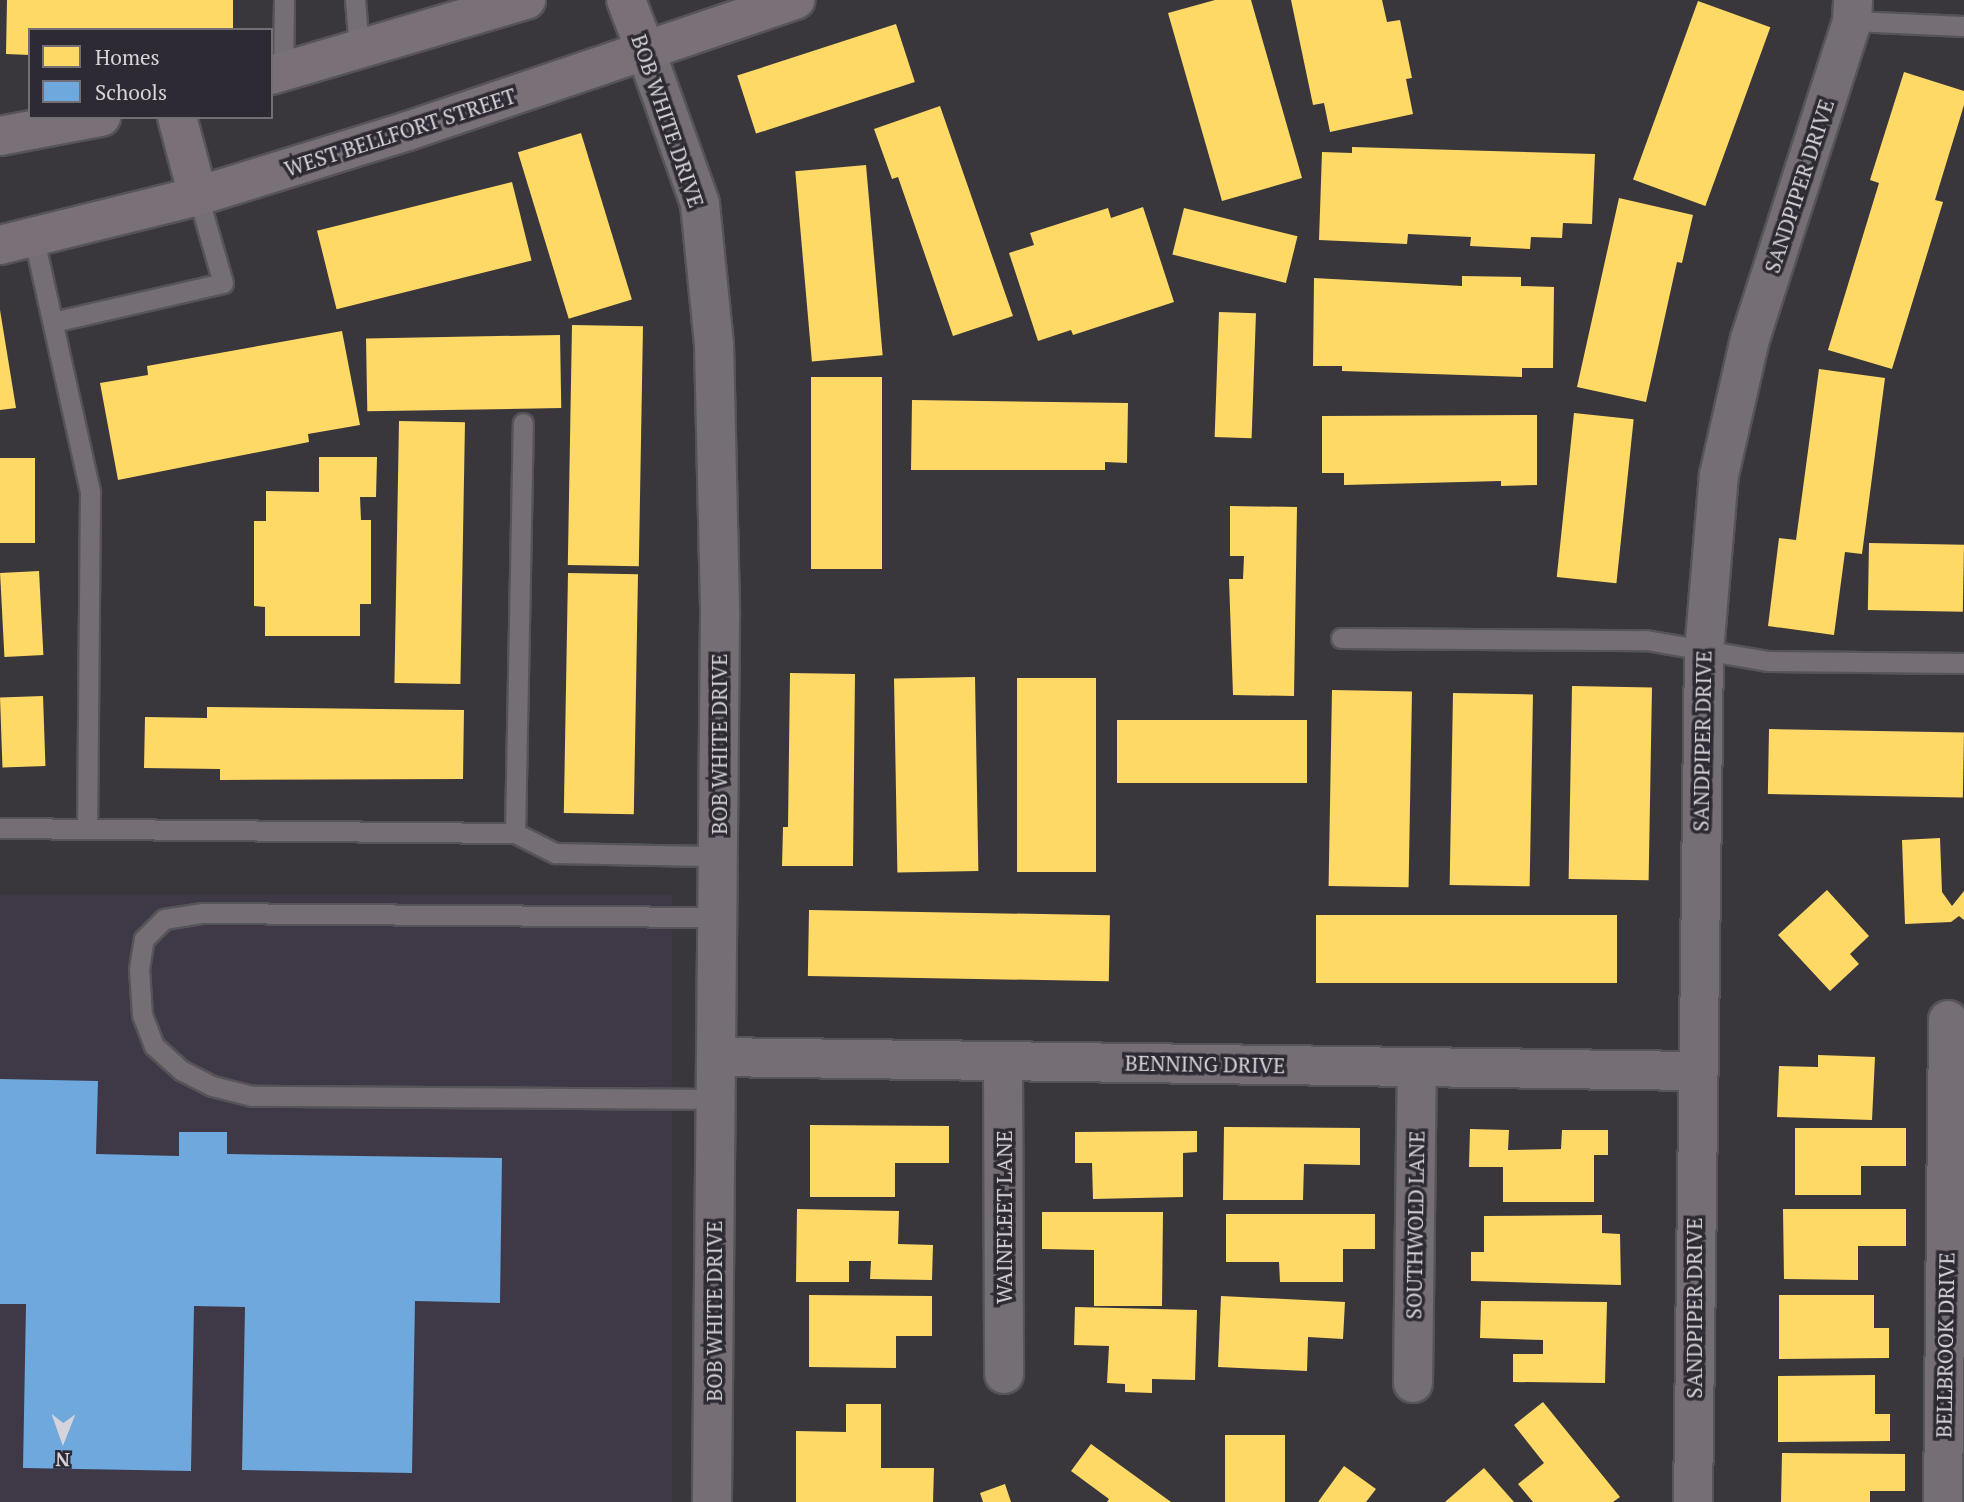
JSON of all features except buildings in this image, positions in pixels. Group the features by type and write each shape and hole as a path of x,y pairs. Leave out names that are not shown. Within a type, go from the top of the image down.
{"main road":[{"path":"277,73 526,0"},
{"name":"BOB WHITE DRIVE","path":"626,0 646,52"},
{"name":"WEST BELLFORT STREET","path":"17,242 198,196 646,52 795,0"},
{"path":"0,136 90,119"},
{"path":"178,119 198,196"}],"street":[{"name":"SANDPIPER DRIVE","path":"1693,1502 1695,1072 1704,652 1719,475 1750,339 1852,10"},
{"name":"BOB WHITE DRIVE","path":"646,52 700,204 714,344 718,856 712,1502"},
{"name":"BELLBROOK DRIVE","path":"1943,1502 1948,1020"},
{"name":"BENNING DRIVE","path":"716,1057 1695,1072"},
{"name":"WAINFLEET LANE","path":"1003,1061 1004,1374"},
{"name":"SOUTHWOLD LANE","path":"1413,1382 1416,1067"}],"lane":[{"path":"277,73 284,0"},
{"path":"355,0 359,49"},
{"path":"1852,10 1964,26"},
{"path":"53,322 223,284 198,196"},
{"path":"17,242 53,322 90,492 87,828"},
{"path":"515,834 523,423"},
{"path":"1341,638 1646,640 1768,662 1964,663"},
{"path":"0,828 515,834 555,853 718,856"},
{"path":"716,1098 252,1096 212,1086 182,1071 155,1046 142,1014 139,969 144,939 164,919 203,913 717,917"}],"shaded area":[{"path":"0,895 672,895 672,1502 0,1502"}]}
